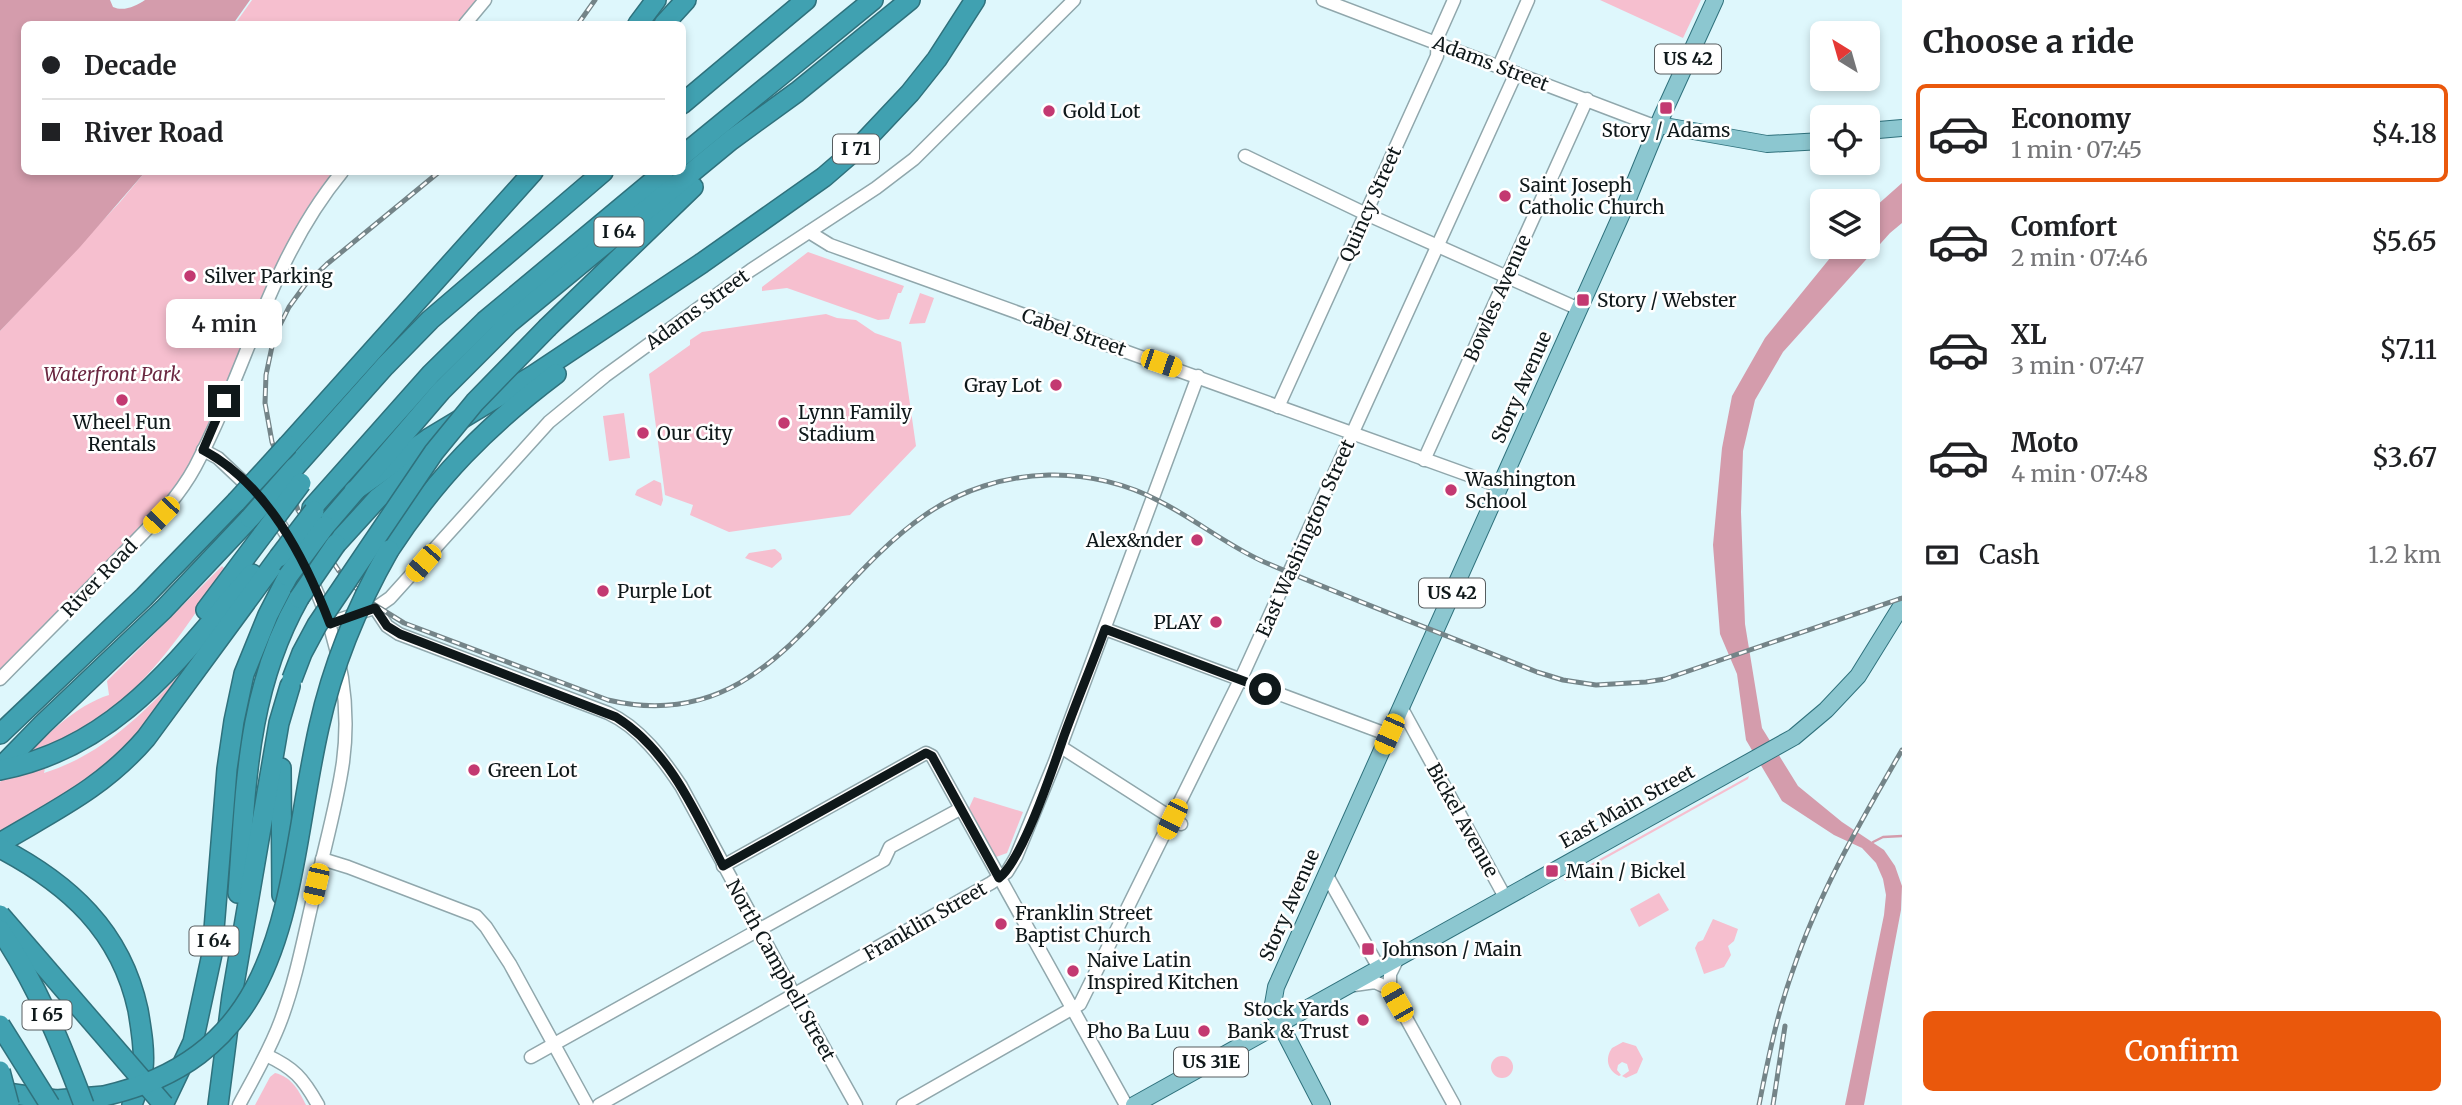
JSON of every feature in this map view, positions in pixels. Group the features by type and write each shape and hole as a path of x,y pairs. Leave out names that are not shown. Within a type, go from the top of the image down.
{"highway":[{"path":"640,21 656,0"},
{"path":"667,21 686,0"},
{"path":"686,101 806,0"},
{"path":"816,46 860,0"},
{"path":"686,153 873,0"},
{"name":"I 64","path":"164,1105 193,1042 210,966 227,769 244,674 268,615 319,510 354,491 441,391 509,323 732,140 797,92 910,0"},
{"name":"I 71","path":"702,263 809,189 861,145 924,76 975,0"},
{"path":"218,1105 232,996 279,723 302,653 317,625 433,452 475,402 669,209 797,92"},
{"path":"0,734 144,597 236,502 394,324 519,175"},
{"path":"394,324 530,175"},
{"path":"0,769 43,724 164,609 250,518 298,475 387,374 483,273 599,175"},
{"path":"0,769 15,767 68,748 124,706 200,618 272,547 319,510 431,374 485,320 660,175"},
{"path":"0,1091 56,1100 104,1096 134,1088 164,1076 191,1059 216,1039 238,1015 256,988 284,917 326,698 346,636 365,593 389,550 420,504 472,444 525,397 702,263"},
{"path":"354,491 428,439 534,375 702,263"},
{"path":"232,996 246,777 254,717 272,655 299,598 336,544 363,512 393,485 470,429 581,355"},
{"path":"132,1105 143,1068 141,1025 133,988 121,958 91,914 61,885 0,845 91,790 121,765 146,738 272,547 298,475"},
{"path":"275,944 281,905 281,746 291,683"},
{"path":"0,915 164,1105"},
{"name":"I 65","path":"0,930 49,1018 84,1105"},
{"name":"I 65","path":"0,1025 50,1105"},
{"path":"0,1071 9,1105"}],"main road":[{"name":"Story Avenue","path":"1322,1105 1280,1023 1273,1004 1276,987 1715,0"},
{"path":"1659,125 1767,144 1810,142"},
{"path":"1880,130 1902,128"},
{"name":"East Main Street","path":"1280,1023 1780,745 1808,726 1846,691 1902,605"},
{"name":"US 31E","path":"1138,1103 1280,1023"}],"street":[{"path":"468,21 485,0"},
{"name":"Adams Street","path":"330,624 375,608 390,598 520,452 583,392 751,270 887,180 928,147 1074,0"},
{"name":"Adams Street","path":"1323,0 1659,125"},
{"name":"Quincy Street","path":"1278,407 1437,56 1437,36 1454,0"},
{"path":"1499,66 1528,0"},
{"name":"East Washington Street","path":"903,1105 1080,1004 1177,822 1516,73"},
{"name":"Bowles Avenue","path":"1424,460 1587,99"},
{"path":"1245,156 1366,214 1579,309"},
{"name":"River Road","path":"0,679 161,515 188,477 203,450 278,274 313,211 340,175"},
{"name":"Cabel Street","path":"809,232 830,245 1499,486"},
{"name":"Franklin Street","path":"598,1105 1007,872 1016,857 1061,747 1198,376"},
{"path":"203,450 218,458 249,486 273,514 296,548 312,579 330,624 342,679 345,730 339,786 295,974 266,1055 239,1105"},
{"name":"North Campbell Street","path":"375,608 387,626 400,634 608,713 629,725 674,775 856,1105"},
{"path":"1105,629 1389,734"},
{"name":"Bickel Avenue","path":"1401,707 1505,897"},
{"path":"1061,747 1177,822"},
{"path":"723,866 919,757 929,754 1126,1105"},
{"path":"531,1057 884,860 890,847 960,809"},
{"path":"322,859 476,916 498,943 587,1105"},
{"path":"1326,874 1379,968"},
{"path":"1398,958 1390,974 1390,989 1454,1105"},
{"path":"1349,985 1375,982 1390,989"},
{"path":"266,1055 294,1070 318,1105"}],"green space":[{"path":"252,0 484,0 466,21 237,21"},
{"path":"1600,0 1701,0 1683,38"},
{"name":"Waterfront Park","path":"142,175 340,175 313,211 203,450 161,515 0,678 0,331"},
{"path":"808,252 904,286 901,293 898,293 889,319 878,320 787,288 762,291 762,287"},
{"path":"920,293 934,298 925,323 909,324"},
{"name":"Lynn Family Stadium","path":"826,314 856,320 875,333 901,342 916,446 850,515 729,532 690,515 693,505 665,495 649,374 690,345 690,340 702,332"},
{"path":"624,413 630,458 609,461 603,416"},
{"path":"654,480 661,483 661,506 635,495 637,490"},
{"path":"775,549 782,559 772,568 745,558 749,553"},
{"path":"222,566 225,569 190,622 151,671 105,714 50,745 44,773 89,753 109,740 146,709 196,656 148,724 99,774 0,834 0,782 65,720 94,701 109,695 107,681"},
{"path":"1749,776 1748,779 1565,881 1564,879"},
{"path":"974,797 1023,812 1007,853 996,857 969,808"},
{"path":"1659,893 1669,910 1639,927 1630,909"},
{"path":"1713,919 1738,929 1734,941 1728,946 1731,955 1724,967 1704,974 1695,948 1698,942 1703,940"},
{"path":"1623,1042 1636,1046 1643,1059 1637,1073 1626,1078 1622,1076 1629,1071 1627,1064 1622,1062 1618,1065 1619,1076 1612,1070 1608,1060 1612,1048"},
{"path":"1502,1056 1512,1063 1513,1067 1506,1077 1502,1078 1492,1071 1491,1067 1498,1057"},
{"path":"275,1073 290,1081 306,1105 255,1105 270,1077"}],"shaded area":[{"path":"0,0 110,0 113,7 126,9 145,0 250,0 235,21 21,21 21,175 142,175 80,247 0,331"},
{"path":"1902,183 1902,223 1880,244 1880,202"},
{"path":"1829,259 1867,259 1783,352 1755,400 1743,451 1741,512 1745,624 1762,728 1798,786 1842,822 1884,850 1895,866 1902,886 1901,910 1864,1105 1845,1105 1884,915 1886,895 1883,879 1876,863 1862,848 1834,835 1782,801 1746,740 1737,674 1720,634 1713,545 1722,448 1732,396 1765,338"}],"waterway":[{"path":"1873,842 1883,837 1902,836"}],"railway":[{"path":"580,21 595,0"},
{"path":"435,175 327,264 305,285 289,307 274,337 266,375 265,403 272,442 298,510 339,571 370,602 404,623 608,700 662,706 709,697 749,677 785,649 887,546 925,515 953,498 984,486 1033,476 1078,476 1135,490 1174,509 1262,561 1537,672 1563,680 1596,685 1665,679 1902,598"},
{"path":"1759,1105 1778,1020 1803,941 1842,857 1902,750"},
{"path":"1773,1105 1785,1026"}],"place":[{"name":"Story / Adams","path":"1666,108"},
{"name":"Gold Lot","path":"1049,111"},
{"name":"Saint Joseph Catholic Church","path":"1505,196"},
{"name":"Silver Parking","path":"190,276"},
{"name":"Story / Webster","path":"1583,300"},
{"name":"Gray Lot","path":"1056,385"},
{"name":"Wheel Fun Rentals","path":"122,400"},
{"name":"Lynn Family Stadium","path":"784,423"},
{"name":"Our City","path":"643,433"},
{"name":"Washington School","path":"1451,490"},
{"name":"Alex&nder","path":"1197,540"},
{"name":"Purple Lot","path":"603,591"},
{"name":"PLAY","path":"1216,622"},
{"name":"Green Lot","path":"474,770"},
{"name":"Main / Bickel","path":"1552,871"},
{"name":"Franklin Street Baptist Church","path":"1001,924"},
{"name":"Johnson / Main","path":"1368,949"},
{"name":"Naive Latin Inspired Kitchen","path":"1073,971"},
{"name":"Stock Yards Bank & Trust","path":"1363,1020"},
{"name":"Pho Ba Luu","path":"1204,1031"}],"route":[{"path":"224,401 203,450 218,458 249,486 273,514 296,548 330,624 375,608 387,626 400,634 616,717 629,725 674,775 723,866 926,753 932,756 999,878 1007,872 1016,857 1055,764 1105,629 1265,689"}]}
